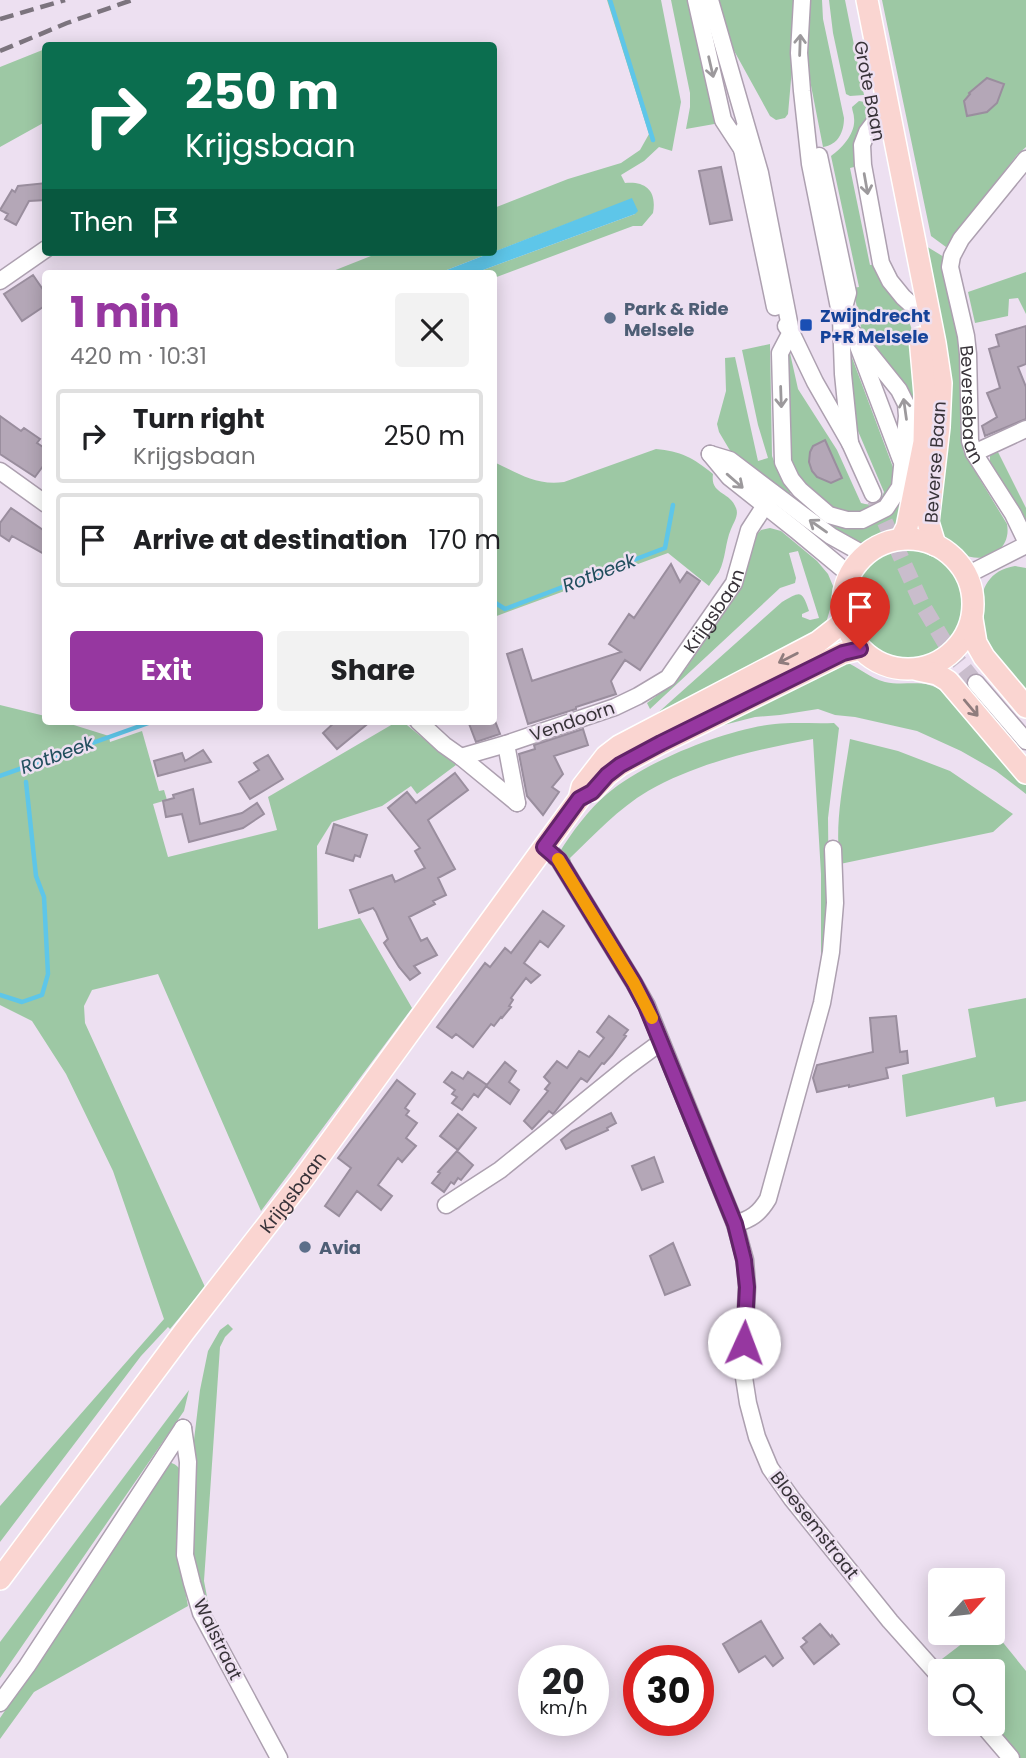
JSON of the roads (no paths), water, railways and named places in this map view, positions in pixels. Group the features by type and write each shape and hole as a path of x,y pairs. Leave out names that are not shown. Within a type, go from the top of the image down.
{"main road":[{"name":"Grote Baan","path":"852,0 876,120 895,177"},
{"name":"Grote Baan","path":"867,0 895,177"},
{"name":"Beverse Baan","path":"895,177 922,349 925,394 924,442 907,527 901,539"},
{"name":"Beverse Baan","path":"895,177 935,343 940,383 939,427 929,513 930,531 935,545"},
{"path":"1026,707 984,657 976,643 972,618 973,596 967,575 954,557 935,545 913,539 882,544 864,555 850,575 843,597 845,621 860,649 887,666 937,674 948,681 1026,773"},
{"path":"918,670 937,664 953,653 966,637 972,618"},
{"name":"Krijgsbaan","path":"0,1579 176,1343 303,1179 579,799 582,787 606,756 619,746 818,642 845,621"},
{"name":"Krijgsbaan","path":"579,799 592,792 620,765 661,743 843,653 860,649"}],"street":[{"path":"696,0 723,120 742,149"},
{"path":"710,0 760,173 791,331 815,382 850,443 873,494"},
{"path":"802,0 799,53 802,91 821,160 848,293 841,318 850,443"},
{"path":"743,114 742,149 776,313 791,331"},
{"path":"876,120 862,145 863,166 881,263 890,281 914,307"},
{"name":"Beversebaan","path":"1026,159 961,239 952,256 950,267 966,336 970,441 974,453 1013,514 1026,543"},
{"path":"0,281 42,252"},
{"path":"791,331 779,353 783,463 800,489 829,514 847,520 862,520 886,508 900,487 907,416 900,390 841,318"},
{"path":"853,332 903,465"},
{"path":"974,453 1026,429"},
{"path":"0,471 42,501"},
{"path":"769,499 864,555"},
{"path":"769,499 850,575"},
{"name":"Krijgsbaan","path":"638,696 668,678 734,583 749,530 769,499"},
{"path":"967,575 1026,543"},
{"path":"976,683 1026,741"},
{"name":"Vendoorn","path":"461,757 615,707 638,696"},
{"name":"Vendoorn","path":"422,726 517,803 506,744"},
{"name":"Bloesemstraat","path":"544,847 559,860 646,1006 735,1224 744,1260 747,1287 743,1371 757,1437 770,1468 890,1621 928,1664"},
{"path":"735,1224 748,1220 762,1210 768,1199 822,1003 831,952 835,903 834,849"},
{"path":"446,1205 499,1170 661,1042"},
{"name":"Walstraat","path":"0,1703 183,1428 188,1462 185,1555 192,1583 201,1613 279,1758"},
{"path":"993,1736 1012,1758"}],"water":[{"path":"632,198 638,211 483,270 447,270 483,256 497,256 497,250"}],"waterway":[{"name":"Rotbeek","path":"610,0 653,140"},
{"name":"Rotbeek","path":"497,604 505,609 665,548 673,505"},
{"name":"Rotbeek","path":"0,776 143,725"},
{"path":"0,995 22,1002 42,995 48,974 44,897 36,876 26,782"}],"tunnel":[{"path":"875,500 923,606 948,648 976,683"}],"railway":[{"path":"0,19 65,0"},
{"path":"0,51 132,0"}],"place":[{"name":"Park & Ride Melsele","path":"610,318"},
{"name":"Zwijndrecht P+R Melsele","path":"806,325"},
{"name":"Avia","path":"305,1247"}]}
